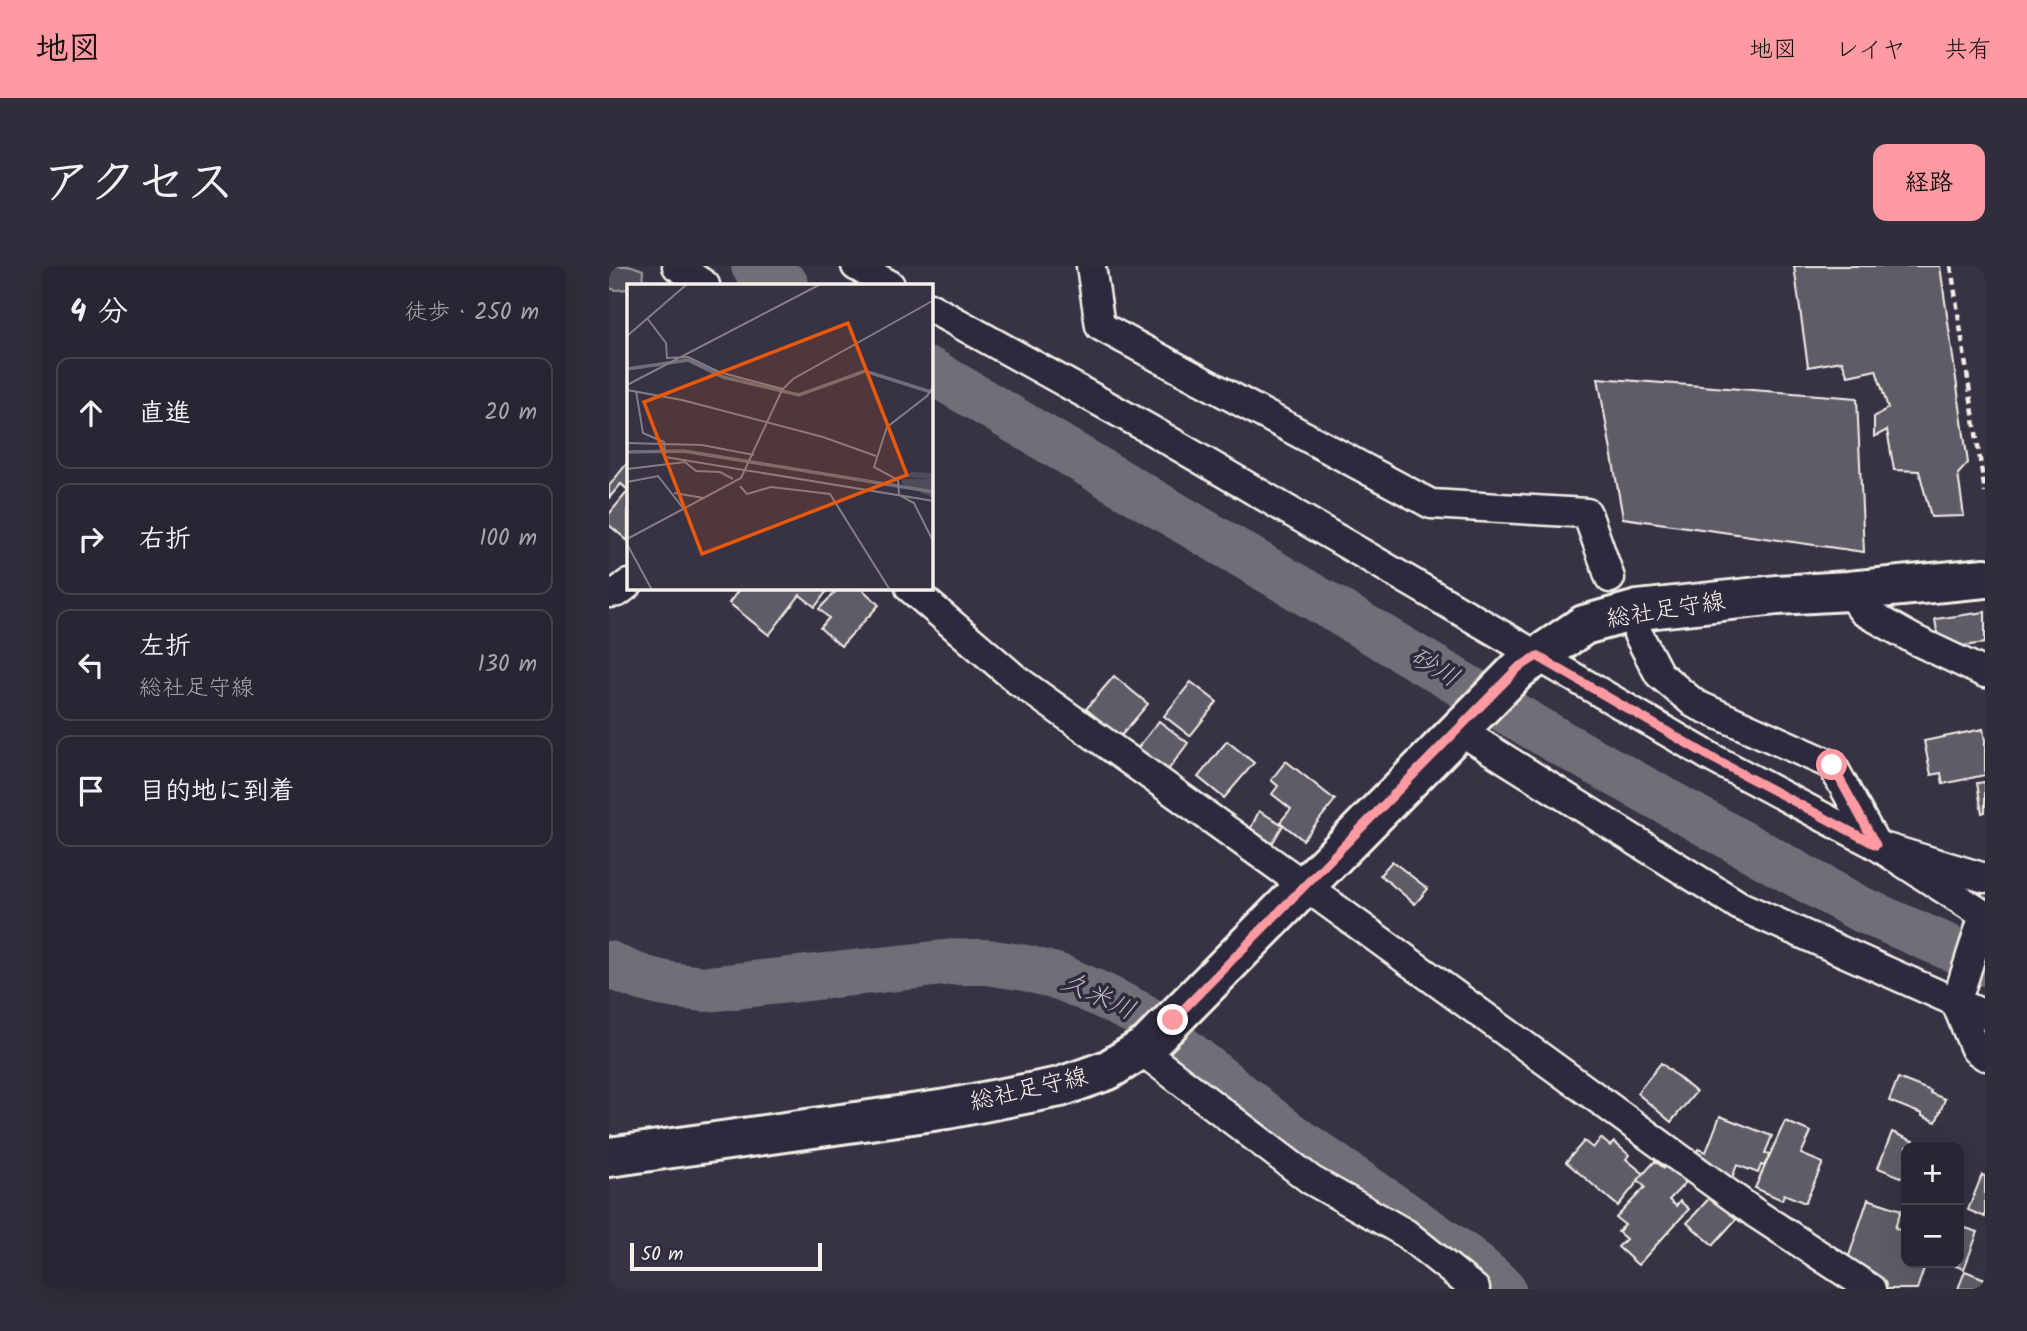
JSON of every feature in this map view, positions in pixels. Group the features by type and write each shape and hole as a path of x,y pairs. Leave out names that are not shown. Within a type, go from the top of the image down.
{"main road":[{"name":"総社足守線","path":"609,1157 947,1109 1060,1087 1108,1070 1154,1039 1528,662 1584,625 1638,610 1777,595 1985,578"}],"street":[{"path":"677,266 704,284"},
{"path":"856,266 888,284"},
{"path":"1091,266 1100,326 1431,503 1587,513 1610,578"},
{"path":"933,309 1149,429 1528,662 1876,845 1984,915 1955,1003 1975,1049 1985,1056"},
{"path":"609,593 618,592 627,585"},
{"path":"912,590 1017,680 1755,1213 1871,1289"},
{"path":"1847,591 1863,611 1915,640 1985,673"},
{"path":"1638,634 1659,674 1695,704 1832,765 1876,845 1985,878"},
{"path":"1464,724 1740,906 1985,1015"},
{"path":"1154,1039 1311,1180 1405,1233 1475,1289"}],"path":[{"path":"1951,266 1985,493"}],"shaded area":[{"path":"609,266 632,266 643,270 642,284 627,284 627,289 609,288"}],"building":[{"path":"1794,266 1940,266 1968,463 1958,474 1964,516 1931,517 1919,471 1894,470 1887,430 1874,437 1874,417 1888,408 1876,370 1848,376 1842,361 1808,367"},
{"path":"1598,378 1857,398 1864,552 1623,518"},
{"path":"627,463 627,489 621,484 609,498 609,486"},
{"path":"627,492 627,540 609,525 609,514"},
{"path":"739,590 828,590 815,607 800,595 769,635 729,603"},
{"path":"837,590 863,590 879,605 841,646 820,628 829,618 819,609"},
{"path":"1985,612 1985,643 1940,649 1935,619"},
{"path":"1114,676 1148,704 1120,737 1086,709"},
{"path":"1191,682 1217,702 1190,736 1164,716"},
{"path":"1159,721 1188,743 1163,777 1133,754"},
{"path":"1983,729 1985,775 1943,784 1941,773 1931,775 1924,741"},
{"path":"1227,741 1254,763 1224,798 1198,777"},
{"path":"1286,761 1335,800 1303,840 1280,822 1291,809 1272,794 1278,786 1271,780"},
{"path":"1985,782 1985,812 1982,813 1977,783"},
{"path":"1259,811 1283,825 1269,849 1247,836"},
{"path":"1392,861 1428,889 1415,904 1380,875"},
{"path":"1661,1063 1696,1092 1671,1122 1637,1093"},
{"path":"1898,1078 1945,1099 1936,1122 1889,1101"},
{"path":"1720,1116 1772,1136 1765,1153 1770,1154 1764,1166 1761,1165 1758,1173 1737,1165 1727,1191 1691,1166 1698,1149 1706,1152"},
{"path":"1785,1121 1811,1132 1801,1154 1823,1163 1805,1203 1784,1194 1782,1200 1755,1188"},
{"path":"1892,1132 1915,1142 1901,1142 1901,1177 1878,1168"},
{"path":"1601,1138 1610,1146 1614,1142 1629,1155 1626,1159 1644,1174 1618,1206 1566,1162 1584,1141 1593,1148"},
{"path":"1655,1161 1664,1168 1667,1165 1686,1182 1669,1200 1676,1206 1680,1201 1689,1209 1638,1265 1618,1247 1626,1239 1618,1232 1625,1225 1616,1218 1645,1187 1638,1180"},
{"path":"1982,1175 1985,1176 1985,1217 1968,1210"},
{"path":"1712,1195 1738,1217 1713,1245 1687,1223"},
{"path":"1868,1199 1901,1210 1895,1228 1901,1230 1901,1268 1924,1268 1917,1289 1873,1289 1877,1276 1846,1265"},
{"path":"1964,1228 1978,1232 1964,1269 1961,1268 1964,1268"},
{"path":"1965,1271 1985,1279 1985,1289 1958,1289"}],"waterway":[{"name":"砂川","path":"754,266 784,284"},
{"name":"砂川","path":"933,372 1561,743 1858,908 1985,963"},
{"name":"久米川","path":"609,964 657,982 708,989 953,962 987,962 1026,968 1062,978 1139,1014 1287,1133 1466,1257 1503,1289"}],"route":[{"path":"1173,1020 1518,668 1537,656 1714,759 1876,845 1832,765"}]}
